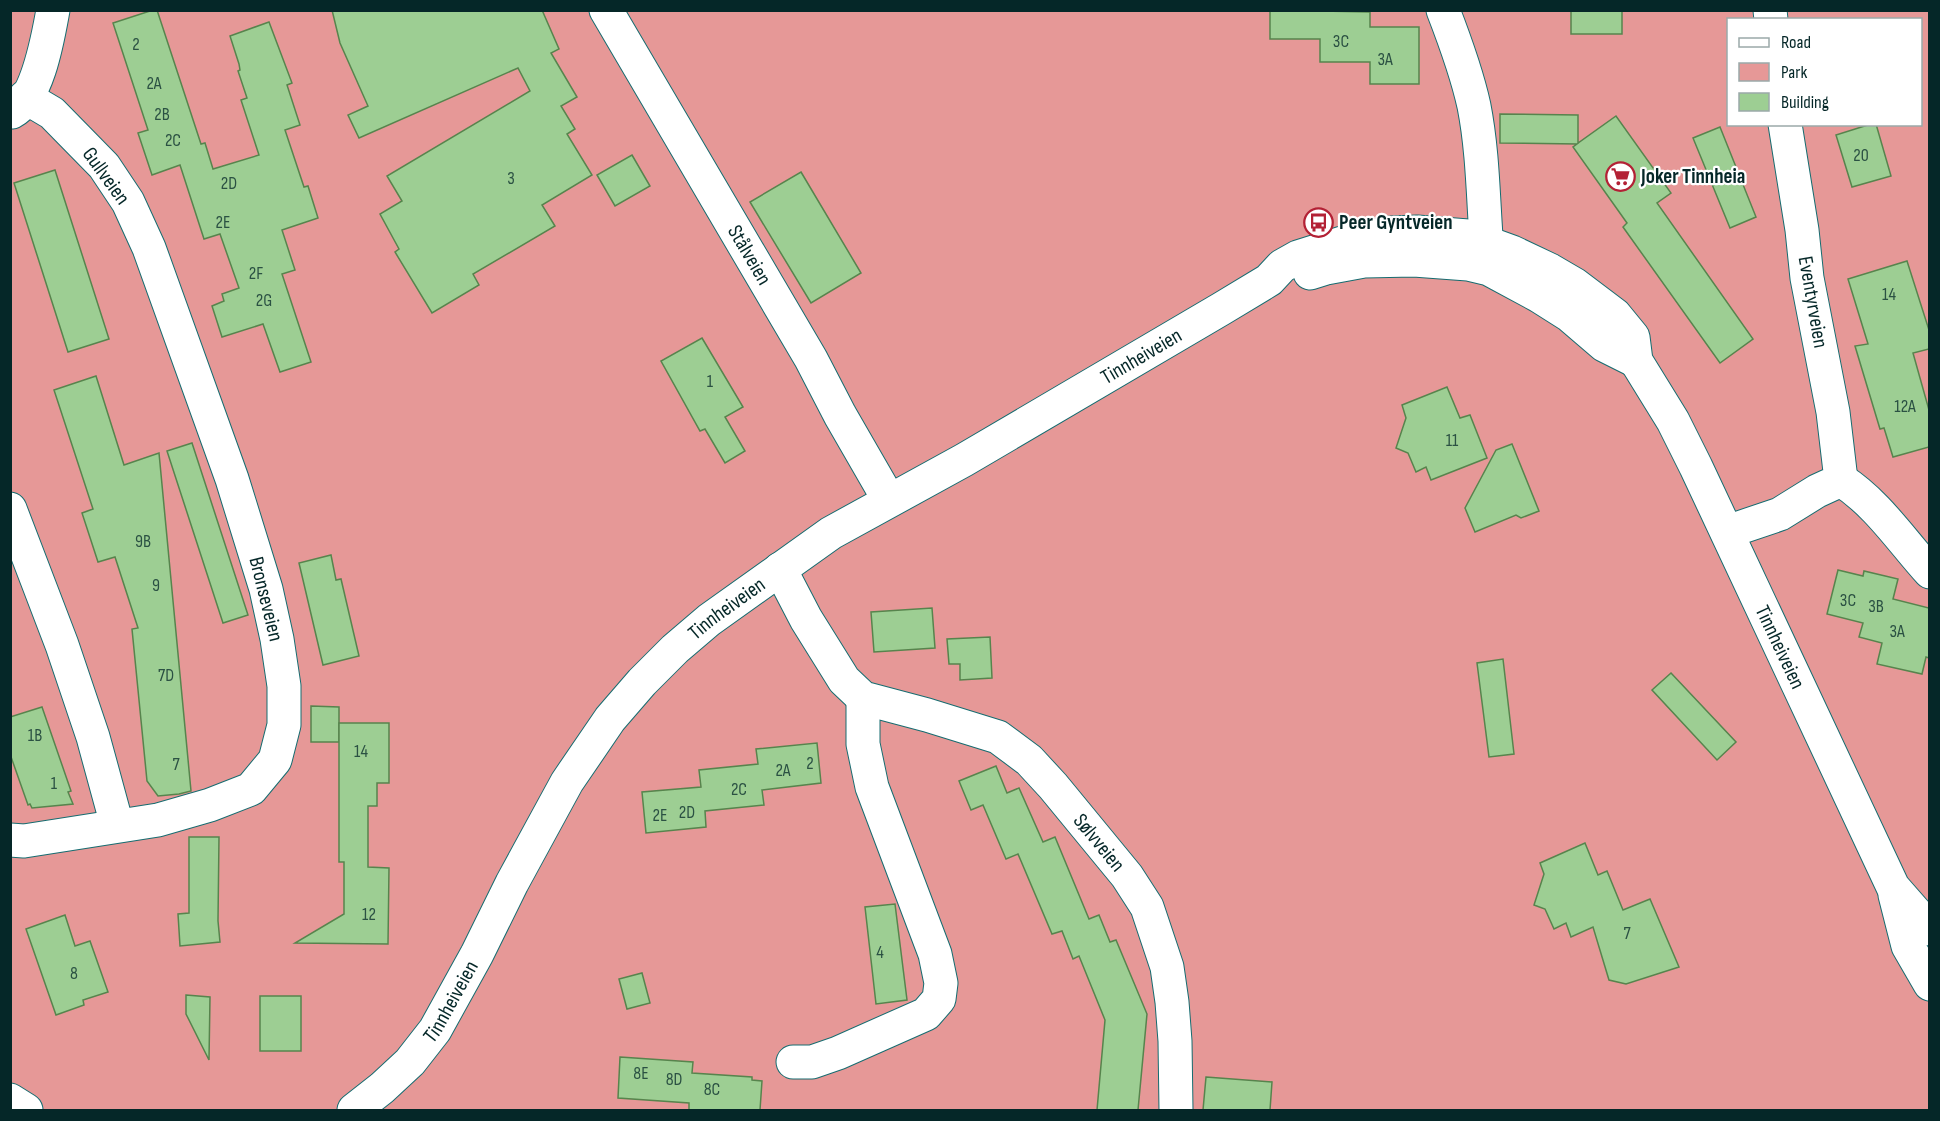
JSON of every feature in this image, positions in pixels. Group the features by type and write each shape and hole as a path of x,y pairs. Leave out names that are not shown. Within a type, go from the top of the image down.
{"street":[{"name":"Gullveien","path":"53,10 44,56 34,83 18,105 52,113 104,166 128,202 160,276"},
{"name":"Stålveien","path":"606,10 811,359 840,415 890,500"},
{"path":"1443,10 1474,107 1488,256"},
{"name":"Eventyrveien","path":"1785,126 1802,230 1807,278 1833,412 1841,480"},
{"name":"Tinnheiveien","path":"354,1110 410,1062 435,1030 567,782 610,719 642,682 675,649 709,620 831,533 964,460 1269,280 1294,278 1326,268 1364,261 1414,260 1468,264 1488,256 1539,296 1569,315 1604,345 1636,361 1673,421 1893,887 1929,929"},
{"name":"Bronseveien","path":"10,840 24,841 159,820 210,805 251,789 275,760 284,725 284,686 278,639 266,589 232,478 160,276"},
{"path":"1726,532 1780,513 1841,480 1858,491 1885,519 1929,572"},
{"path":"10,509 62,645 93,738 117,825"},
{"path":"780,569 806,619 844,680 863,699 863,744 872,787 935,954 941,983 939,999 926,1014 812,1062 793,1062"},
{"name":"Sølvveien","path":"863,699 927,715 998,738 1029,760 1127,876 1147,907 1167,967 1174,1031 1176,1110"},
{"path":"1893,887 1908,946 1929,984"},
{"path":"10,1100 26,1110"}],"green space":[{"path":"10,11 1929,11 1929,1110 11,1110"}],"building":[{"path":"157,10 201,144 205,143 213,169 259,155 241,100 247,98 230,36 269,22 292,83 287,85 300,125 285,130 304,187 308,186 318,218 282,230 295,270 282,274 311,362 280,372 263,324 222,337 212,306 224,301 222,294 239,288 220,234 204,239 180,165 152,175 138,133 148,130 113,23"},
{"path":"332,10 542,10 559,49 551,53 577,97 561,106 575,129 567,134 592,175 542,205 555,226 473,274 479,285 432,313 395,252 399,249 380,214 402,201 387,176 530,91 518,68 359,138 348,115 368,106 340,43"},
{"path":"1270,10 1370,12 1370,27 1419,27 1419,84 1370,84 1370,62 1320,62 1320,39 1270,39"},
{"path":"1571,10 1622,10 1622,34 1571,34"},
{"path":"1500,114 1578,115 1578,143 1616,116 1671,193 1657,203 1753,339 1720,363 1623,227 1627,223 1573,147 1577,144 1500,143"},
{"path":"1865,126 1877,126 1891,176 1852,187 1836,135"},
{"path":"1720,127 1756,217 1730,228 1693,138"},
{"path":"632,155 650,186 615,206 597,175"},
{"path":"55,170 109,339 68,352 14,183"},
{"path":"801,172 861,273 811,303 750,202"},
{"path":"1907,261 1929,330 1929,349 1913,353 1929,410 1929,447 1893,457 1884,428 1880,429 1855,346 1868,344 1848,279"},
{"path":"702,338 743,407 725,417 745,451 725,463 705,429 700,431 661,361"},
{"path":"96,376 124,465 159,453 191,791 179,794 158,796 147,781 132,629 138,628 115,557 98,562 82,513 93,509 54,390"},
{"path":"1447,387 1460,418 1470,415 1487,458 1431,480 1426,467 1416,472 1408,453 1396,448 1406,418 1402,405"},
{"path":"192,443 248,615 223,623 167,451"},
{"path":"1512,444 1539,511 1521,518 1516,515 1475,532 1465,508 1496,450"},
{"path":"331,555 336,580 341,579 359,656 323,665 299,563"},
{"path":"1838,570 1863,576 1864,571 1898,579 1893,599 1929,608 1929,658 1926,657 1922,674 1877,664 1882,643 1859,637 1863,623 1827,614"},
{"path":"932,608 935,648 874,652 871,612"},
{"path":"990,637 992,678 960,680 960,664 949,664 947,639"},
{"path":"1503,659 1514,754 1489,757 1477,663"},
{"path":"1671,673 1736,742 1717,760 1652,690"},
{"path":"311,706 339,707 339,742 311,742"},
{"path":"42,707 71,791 68,792 73,804 32,808 30,804 28,805 10,754 10,717"},
{"path":"339,723 389,723 389,783 377,783 377,806 368,806 368,867 389,868 388,944 295,943 344,914 344,862 339,862"},
{"path":"817,743 821,783 762,790 764,805 705,811 706,827 646,833 642,792 701,787 699,770 758,764 756,749"},
{"path":"996,766 1007,793 1019,788 1043,842 1055,837 1089,919 1099,915 1110,942 1116,940 1147,1014 1138,1110 1097,1110 1105,1020 1079,956 1073,959 1062,931 1052,934 1018,854 1006,859 983,805 971,810 959,781"},
{"path":"189,837 219,837 220,942 180,946 178,914 189,913"},
{"path":"1585,843 1598,875 1607,871 1623,910 1650,899 1679,967 1626,984 1609,980 1593,927 1571,937 1566,923 1554,929 1545,909 1534,905 1544,874 1540,863"},
{"path":"895,904 907,1000 876,1004 865,907"},
{"path":"65,915 75,946 90,941 108,992 83,1000 84,1005 56,1015 26,929"},
{"path":"642,973 650,1003 627,1009 619,979"},
{"path":"186,995 210,997 209,1060 186,1014"},
{"path":"260,996 301,996 301,1051 260,1051"},
{"path":"620,1057 693,1062 692,1073 752,1077 752,1080 762,1081 760,1110 689,1110 689,1103 618,1098"},
{"path":"1206,1077 1272,1082 1270,1110 1203,1110"}],"place":[{"name":"Joker Tinnheia","path":"1620,176"},
{"name":"Peer Gyntveien","path":"1318,222"}]}
